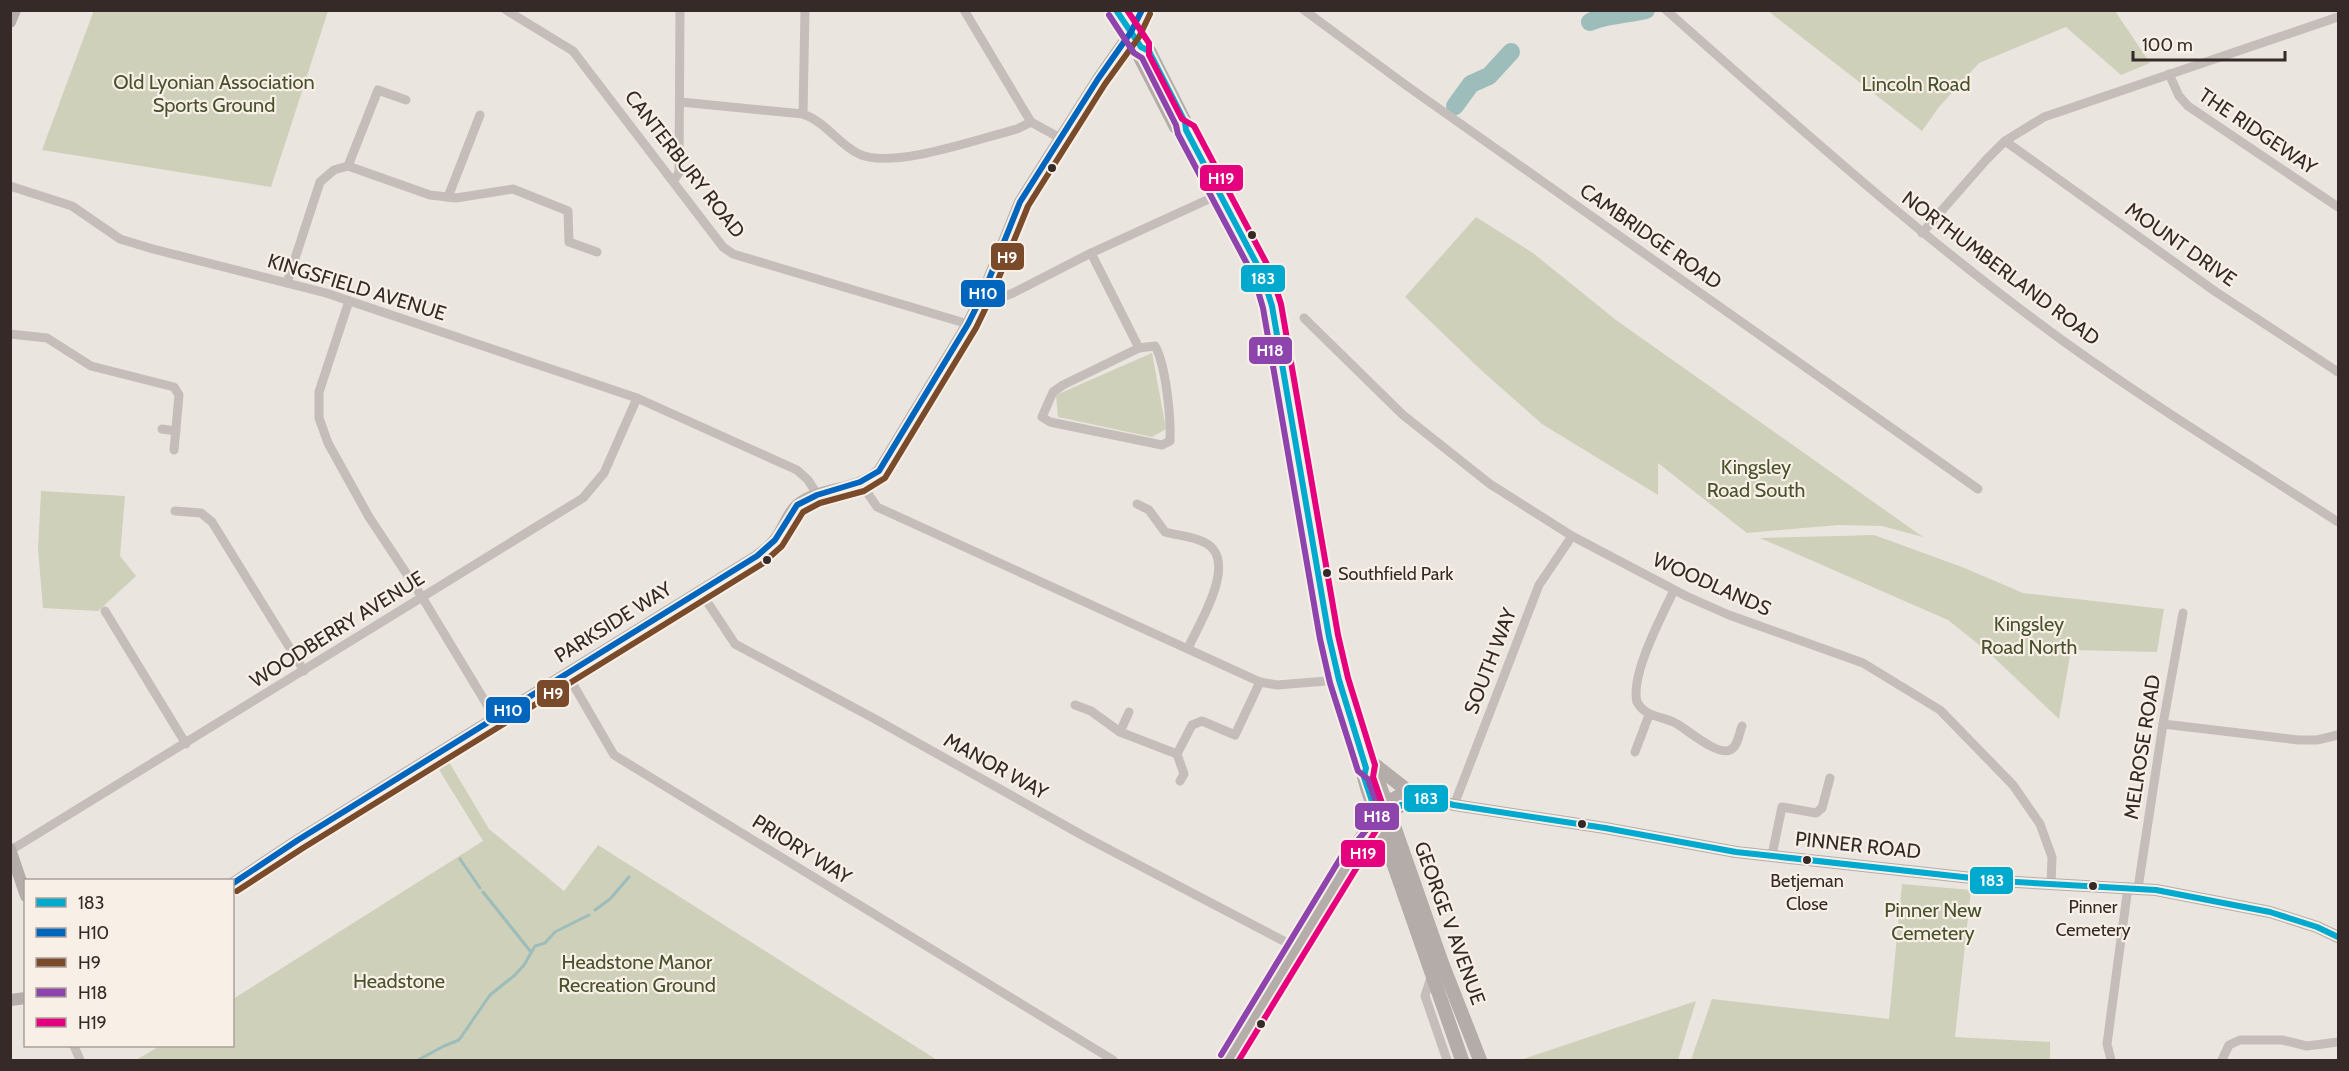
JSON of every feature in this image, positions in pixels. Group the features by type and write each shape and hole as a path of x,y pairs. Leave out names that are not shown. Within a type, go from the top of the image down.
{"main road":[{"path":"1116,10 1141,47 1149,51 1185,122 1185,130 1262,274 1272,306 1321,594 1339,680 1364,762 1364,777 1383,814"},
{"path":"1131,32 1142,10"},
{"path":"1364,762 1418,796"},
{"name":"GEORGE V AVENUE","path":"1383,814 1391,858 1462,1060"},
{"name":"GEORGE V AVENUE","path":"1383,814 1480,1060"},
{"path":"1358,851 1382,850 1391,858"}],"street":[{"path":"10,22 15,10"},
{"name":"CANTERBURY ROAD","path":"506,10 573,51 723,246 733,254 968,324"},
{"path":"673,181 679,173 680,10"},
{"path":"803,114 805,10"},
{"path":"964,10 1031,123 1060,138"},
{"name":"CAMBRIDGE ROAD","path":"1304,10 1428,101 1978,489"},
{"name":"NORTHUMBERLAND ROAD","path":"1669,13 1922,233 2067,343 2210,440 2338,522"},
{"path":"1922,233 2005,141 2044,117 2338,17"},
{"path":"817,494 861,483 871,479 879,471 968,324 983,294 1014,213 1060,138 1131,32"},
{"name":"THE RIDGEWAY","path":"2169,74 2179,96 2188,106 2338,207"},
{"path":"348,166 378,90 406,100"},
{"path":"681,102 814,117 859,154 874,158 918,155 1017,129 1031,123"},
{"path":"448,197 480,115"},
{"name":"MOUNT DRIVE","path":"2005,141 2216,292 2338,372"},
{"path":"287,283 320,182 334,170 348,166 430,195 448,197 513,189 568,211 569,242 597,252"},
{"name":"KINGSFIELD AVENUE","path":"10,186 72,206 120,238 153,249 349,301 637,398 797,470 808,480 817,494"},
{"path":"983,294 1000,298 1013,293 1091,253 1220,194"},
{"path":"1091,253 1139,348"},
{"path":"349,301 319,392 319,418 328,443 369,517 422,597 495,718"},
{"name":"WOODLANDS","path":"1304,318 1403,415 1490,484 1572,537 1674,590 1730,615 1863,663 1940,710 2013,785 2040,824 2052,857 2051,885"},
{"path":"1306,339 1317,332"},
{"path":"10,334 47,338 91,366 174,387 179,395 174,450"},
{"path":"1155,346 1161,356 1170,441 1162,446 1050,422 1042,417 1053,392 1139,348 1155,346"},
{"name":"WOODBERRY AVENUE","path":"11,850 583,498 604,473 637,398"},
{"path":"162,429 176,430"},
{"path":"861,483 877,507 1260,682 1277,686 1339,680"},
{"name":"PARKSIDE WAY","path":"234,883 298,840 767,549 792,511 817,494"},
{"path":"1137,504 1149,510 1165,532 1202,542 1213,549 1218,561 1218,582 1188,648"},
{"path":"175,511 201,513 212,522 304,670"},
{"name":"SOUTH WAY","path":"1454,805 1539,585 1572,537"},
{"path":"1674,590 1644,658 1636,690 1637,702 1649,715 1676,723 1724,752 1732,750 1735,746 1742,726"},
{"name":"MANOR WAY","path":"700,591 735,644 875,719 1089,839 1297,948"},
{"path":"105,611 186,744"},
{"name":"MELROSE ROAD","path":"2111,1060 2107,1044 2183,612"},
{"name":"PRIORY WAY","path":"567,674 614,755 1113,1060"},
{"path":"1180,781 1184,774 1177,754 1192,725 1202,721 1235,735 1260,682"},
{"path":"1075,705 1091,711 1120,732 1177,754"},
{"path":"1120,732 1130,712"},
{"path":"1635,752 1649,715"},
{"path":"2163,724 2298,740 2317,740 2338,735"},
{"path":"1772,855 1782,807 1816,813 1822,808 1830,778"},
{"path":"1228,1060 1383,814 1401,805 1419,802 1418,796"},
{"name":"PINNER ROAD","path":"1418,796 1454,805 1605,828 1736,852 2051,885 2133,887 2270,912 2317,927 2338,937"},
{"path":"11,850 24,890"},
{"name":"GEORGE V AVENUE","path":"1432,974 1425,996 1446,1060"},
{"path":"2222,1060 2229,1045 2240,1040 2282,1040 2307,1047 2338,1042"}],"green space":[{"name":"Old Lyonian Association Sports Ground","path":"94,10 328,11 271,187 42,150"},
{"name":"Lincoln Road","path":"1768,11 2115,11 2150,63 2121,75 2066,27 1979,63 1939,107 1922,131"},
{"name":"Kingsley Road South","path":"1476,217 1533,253 1616,320 1923,537 1882,526 1838,525 1747,533 1658,463 1658,495 1542,424 1481,370 1405,297"},
{"path":"1152,353 1166,429 1152,437 1058,417 1056,395"},
{"path":"41,491 125,496 120,556 136,576 98,611 43,608 38,549"},
{"name":"Kingsley Road North","path":"1874,535 1962,567 2023,593 2164,609 2157,652 2071,650 2059,719 1987,651 1948,620 1760,538"},
{"path":"449,762 489,829 564,891 598,845 937,1060 136,1060 158,1047 234,1047 234,998 483,841 438,768"},
{"name":"Pinner New Cemetery","path":"1902,884 1971,890 1955,1037 2050,1042 2050,1060 1691,1060 1712,999 1889,1019"},
{"path":"1696,1001 1678,1060 1520,1060"}],"waterway":[{"path":"1590,22 1609,16 1646,10"},
{"path":"1455,106 1471,84 1489,76 1511,52"},
{"path":"460,859 480,888"},
{"path":"595,910 610,899 629,877"},
{"path":"483,892 531,952"},
{"path":"418,1060 459,1040 490,995 515,975 535,946 545,943 555,932 589,915"}],"transit line":[{"name":"183","path":"1116,10 1141,47 1149,51 1185,122 1186,130 1262,274 1272,306 1329,637 1339,680 1366,768 1364,777 1380,825 1401,805 1419,802 1424,798 1736,852 1999,881 2156,890 2270,912 2317,927 2338,937"},
{"name":"H19","path":"1127,10 1149,43 1149,55 1182,119 1194,126 1270,270 1281,304 1338,635 1348,678 1375,765 1373,777 1385,812 1384,818 1363,851 1362,859 1239,1060"},
{"name":"H10","path":"234,883 298,840 757,556 775,540 797,505 817,495 860,482 879,471 968,324 983,294 1020,202 1098,79 1131,32 1142,10"},
{"name":"H9","path":"237,891 762,564 782,546 803,512 820,503 864,491 885,478 976,328 1028,206 1105,84 1139,37 1150,14"},
{"name":"H18","path":"1109,15 1134,53 1142,58 1176,125 1178,134 1254,277 1263,308 1320,639 1330,683 1358,771 1368,779 1380,813 1354,845 1346,849 1221,1055"}],"place":[{"name":"Southfield Park","path":"1327,573"},
{"name":"Betjeman Close","path":"1807,860"},
{"name":"Pinner Cemetery","path":"2093,886"}],"park label":[{"name":"Headstone Manor Recreation Ground","path":"637,974"},
{"name":"Headstone","path":"399,981"}]}
